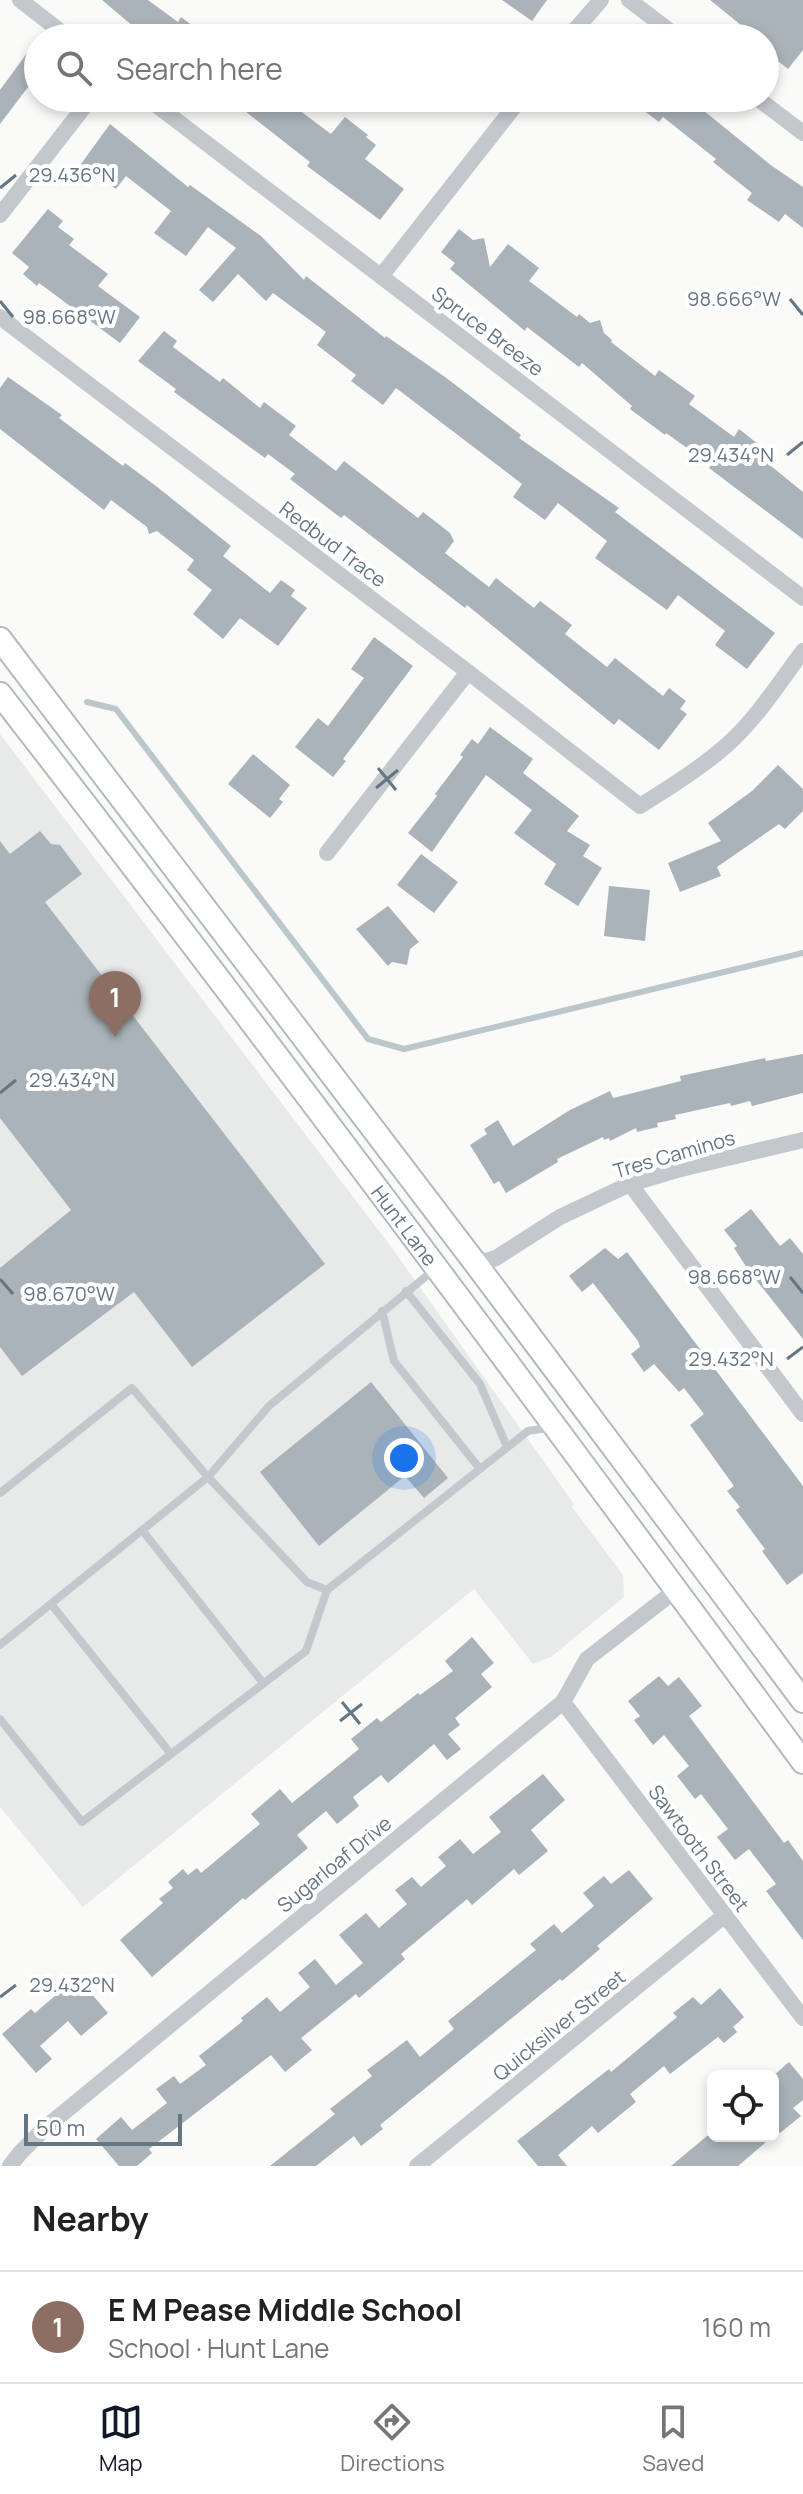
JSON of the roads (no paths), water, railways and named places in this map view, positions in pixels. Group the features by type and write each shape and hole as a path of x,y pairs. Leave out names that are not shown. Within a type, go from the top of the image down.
{"main road":[{"name":"Hunt Lane","path":"0,639 476,1264 803,1701"},
{"name":"Hunt Lane","path":"0,694 134,867 803,1762"},
{"path":"134,867 160,847"},
{"path":"435,1269 476,1264"},
{"path":"554,1427 573,1428 616,1451"}],"street":[{"path":"20,0 51,24"},
{"path":"580,24 601,0"},
{"path":"629,0 661,24"},
{"path":"0,215 80,112"},
{"name":"Spruce Breeze","path":"166,112 803,598"},
{"path":"382,275 510,112"},
{"path":"775,112 803,133"},
{"name":"Redbud Trace","path":"0,317 640,806 706,763 729,743 803,651"},
{"path":"327,853 468,672"},
{"name":"Tres Caminos","path":"476,1264 496,1258 560,1217 630,1184 803,1140"},
{"path":"630,1184 803,1414"},
{"name":"Sugarloaf Drive","path":"10,2166 45,2128 563,1702 587,1659 676,1590"},
{"name":"Sawtooth Street","path":"563,1702 803,2018"},
{"name":"Quicksilver Street","path":"417,2166 725,1915"}],"lane":[{"path":"0,1645 208,1477 269,1406 435,1269"},
{"path":"406,1291 480,1384 507,1447"},
{"path":"382,1311 394,1361 480,1469"},
{"path":"0,1493 132,1388 208,1477 307,1582 327,1590"},
{"path":"0,1719 82,1822 306,1651 327,1590 528,1431 554,1427"},
{"path":"142,1530 263,1683"},
{"path":"51,1604 171,1754"}],"waterway":[{"path":"87,702 116,709 368,1039 404,1049 803,953"}],"place":[{"name":"E M Pease Middle School","path":"115,1037"}]}
